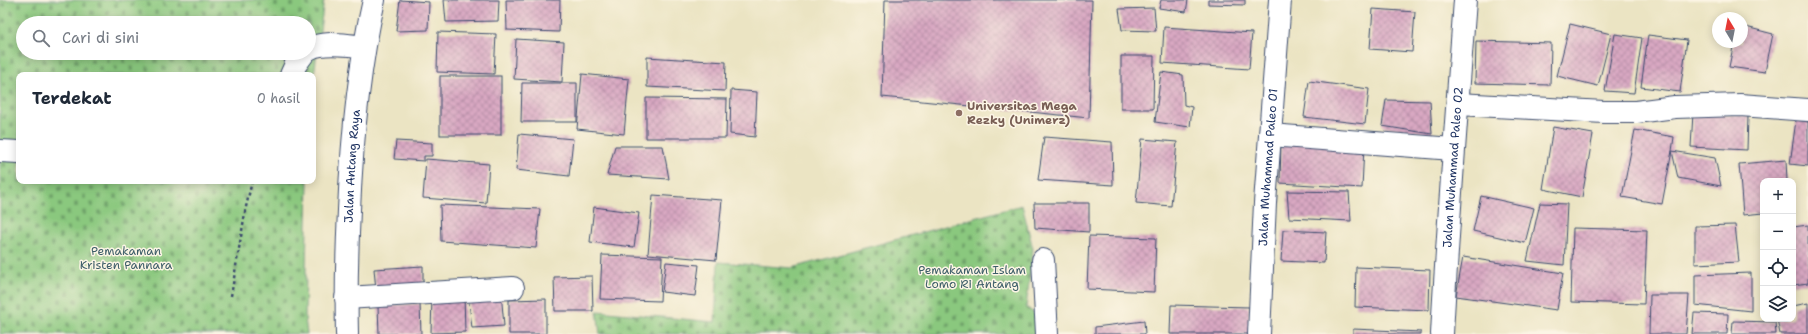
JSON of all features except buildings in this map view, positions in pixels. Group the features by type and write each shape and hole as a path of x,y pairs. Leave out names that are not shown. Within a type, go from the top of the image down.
{"street":[{"name":"Jalan Antang Raya","path":"347,334 346,298 352,146 364,46 374,0"},
{"name":"Jalan Muhammad Paleo 01","path":"1259,334 1265,203 1280,0"},
{"name":"Jalan Muhammad Paleo 02","path":"1442,334 1446,240 1458,104 1465,0"},
{"path":"316,46 325,45 364,46"},
{"path":"292,72 299,60"},
{"path":"1458,104 1604,112 1636,112 1675,107 1740,105 1808,110"},
{"path":"1270,134 1453,149"},
{"path":"0,151 16,152"},
{"path":"1043,260 1047,334"},
{"path":"346,298 513,288"}],"path":[{"path":"231,296 251,184"}],"green space":[{"name":"Pemakaman Kristen Pannara","path":"0,0 324,0 314,72 16,72 16,184 308,184 305,318 307,334 0,334"},
{"name":"Pemakaman Islam Lomo Ri Antang","path":"1022,205 1033,249 1026,307 1051,326 1051,334 600,334 597,311 715,322 718,262 792,268"}],"place":[{"name":"Universitas Mega Rezky (Unimerz)","path":"959,113"}]}
